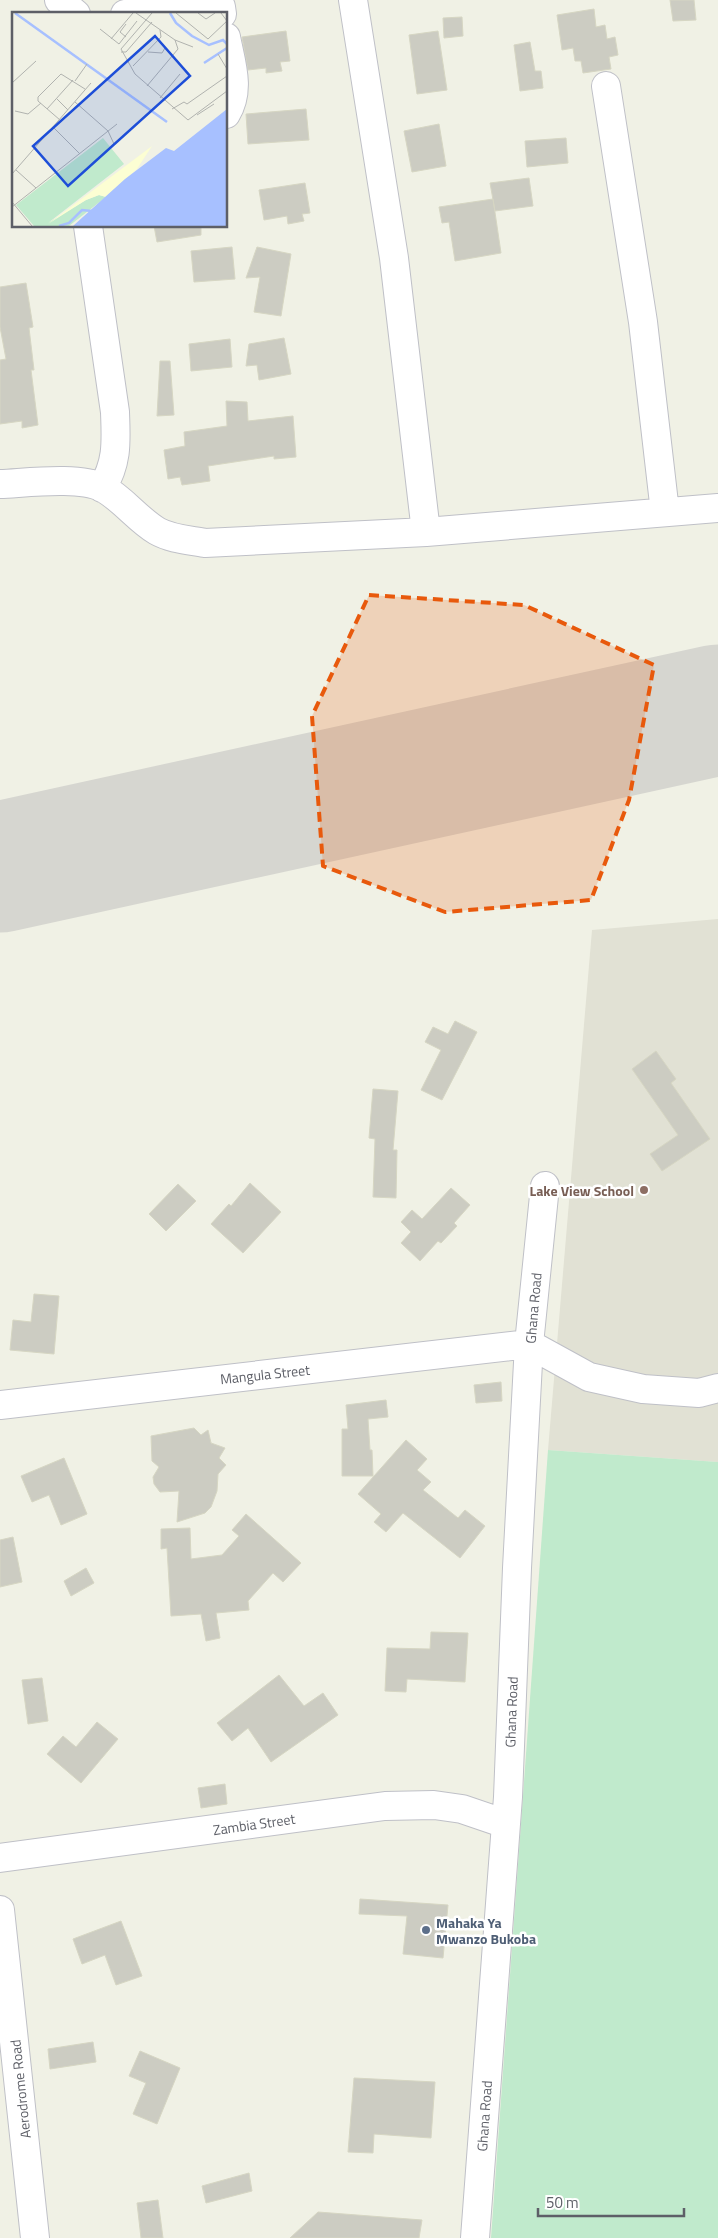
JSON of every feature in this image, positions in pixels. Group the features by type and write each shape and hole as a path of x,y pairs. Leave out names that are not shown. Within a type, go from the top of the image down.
{"street":[{"path":"59,0 74,12"},
{"path":"353,0 394,258 426,532"},
{"path":"137,12 200,1 215,3 220,7 221,12"},
{"path":"228,48 234,80 234,92 232,104 228,111"},
{"path":"606,86 643,322 665,512"},
{"path":"88,228 115,412 116,441 112,472 102,488"},
{"path":"0,484 56,481 82,483 102,488 157,531 174,538 205,543 426,532 718,508"},
{"name":"Ghana Road","path":"474,2238 506,1824 516,1578 530,1344 545,1186"},
{"path":"530,1344 588,1377 643,1389 699,1393 718,1388"},
{"name":"Mangula Street","path":"0,1405 530,1344"},
{"name":"Zambia Street","path":"0,1858 385,1806 434,1805 462,1809 506,1824"},
{"name":"Aerodrome Road","path":"0,1910 35,2238"}],"highlighted area":[{"path":"369,595 524,605 654,665 629,800 591,900 445,912 323,866 312,716"}],"shaded area":[{"name":"Lake View School","path":"718,919 718,1462 548,1450 592,930"}],"green space":[{"path":"548,1450 718,1462 718,2238 491,2238"}],"building":[{"path":"670,0 694,0 696,20 673,21"},
{"path":"594,9 596,27 605,25 607,39 615,37 618,55 609,57 611,69 583,73 581,61 575,61 573,48 562,50 557,15"},
{"path":"462,17 463,36 444,38 443,18"},
{"path":"286,31 290,61 280,62 282,71 266,73 266,68 248,70 242,37"},
{"path":"438,31 447,90 417,94 409,35"},
{"path":"530,42 535,71 541,71 543,88 520,91 514,45"},
{"path":"306,109 309,140 248,144 246,114"},
{"path":"439,124 446,166 412,172 404,131"},
{"path":"566,138 568,163 527,167 525,141"},
{"path":"529,178 533,206 495,211 490,183"},
{"path":"305,183 310,213 302,214 304,221 288,224 287,216 264,220 259,190"},
{"path":"493,199 501,253 455,261 449,222 442,223 439,207"},
{"path":"154,228 201,228 201,235 157,242"},
{"path":"232,247 235,279 194,282 191,251"},
{"path":"257,247 291,254 281,316 254,312 260,277 246,278"},
{"path":"26,283 33,327 29,328 34,370 31,370 38,425 22,428 22,421 0,424 0,360 6,359 0,327 0,287"},
{"path":"284,338 291,374 259,380 257,365 246,366 249,344"},
{"path":"230,339 232,367 191,371 189,344"},
{"path":"160,361 170,361 174,415 157,416"},
{"path":"226,401 247,402 248,421 293,416 296,457 274,459 274,456 208,466 210,481 182,485 180,477 168,479 164,450 185,446 184,432 227,426"},
{"path":"455,1021 477,1032 442,1100 421,1090 441,1050 425,1042 433,1027 448,1034"},
{"path":"656,1051 676,1079 671,1083 710,1139 662,1171 650,1154 678,1135 632,1069"},
{"path":"373,1089 398,1091 393,1150 397,1150 396,1198 373,1197 375,1139 369,1138"},
{"path":"250,1183 281,1212 243,1253 211,1224 229,1204 231,1206"},
{"path":"178,1184 196,1201 166,1231 149,1214"},
{"path":"451,1188 470,1205 454,1223 457,1226 441,1243 438,1241 420,1261 401,1243 411,1232 401,1222 412,1210 422,1219"},
{"path":"34,1294 59,1296 54,1354 10,1350 13,1320 31,1322"},
{"path":"501,1382 502,1401 476,1403 474,1385"},
{"path":"386,1400 388,1417 368,1419 373,1476 342,1476 342,1429 348,1429 346,1405"},
{"path":"194,1428 201,1435 208,1430 211,1443 225,1448 219,1458 226,1465 218,1474 217,1491 211,1507 205,1513 177,1522 179,1491 160,1492 154,1484 153,1477 159,1467 152,1461 151,1436"},
{"path":"406,1440 427,1459 417,1470 431,1482 423,1490 458,1518 465,1510 485,1526 460,1558 403,1513 386,1532 374,1522 381,1514 358,1494"},
{"path":"64,1458 87,1514 61,1525 49,1495 32,1502 21,1476"},
{"path":"246,1514 301,1563 283,1582 273,1573 248,1601 249,1610 216,1613 220,1638 206,1641 201,1614 171,1616 167,1548 161,1549 161,1529 190,1528 191,1559 222,1555 239,1536 232,1530"},
{"path":"13,1537 22,1582 0,1587 0,1540"},
{"path":"86,1568 94,1583 71,1596 64,1581"},
{"path":"431,1632 468,1633 465,1682 407,1679 406,1692 385,1691 387,1648 430,1649"},
{"path":"279,1675 304,1706 323,1693 338,1715 271,1762 248,1728 232,1741 217,1723"},
{"path":"42,1678 48,1721 28,1724 22,1680"},
{"path":"97,1722 118,1739 81,1783 47,1754 63,1736 76,1747"},
{"path":"225,1784 227,1804 201,1808 198,1788"},
{"name":"Mahaka Ya Mwanzo Bukoba","path":"360,1899 448,1905 443,1958 403,1954 407,1916 359,1914"},
{"path":"121,1921 142,1976 116,1985 105,1955 82,1964 73,1939"},
{"path":"93,2042 96,2062 50,2069 48,2049"},
{"path":"140,2051 180,2068 157,2124 133,2114 146,2083 129,2076"},
{"path":"354,2078 435,2082 431,2138 374,2134 373,2153 348,2152"},
{"path":"249,2173 252,2191 206,2203 202,2186"},
{"path":"158,2200 163,2238 141,2238 137,2203"},
{"path":"318,2212 422,2220 419,2238 290,2238"}],"runway":[{"path":"0,867 718,710"}],"place":[{"name":"Lake View School","path":"644,1190"},
{"name":"Mahaka Ya Mwanzo Bukoba","path":"426,1930"}]}
